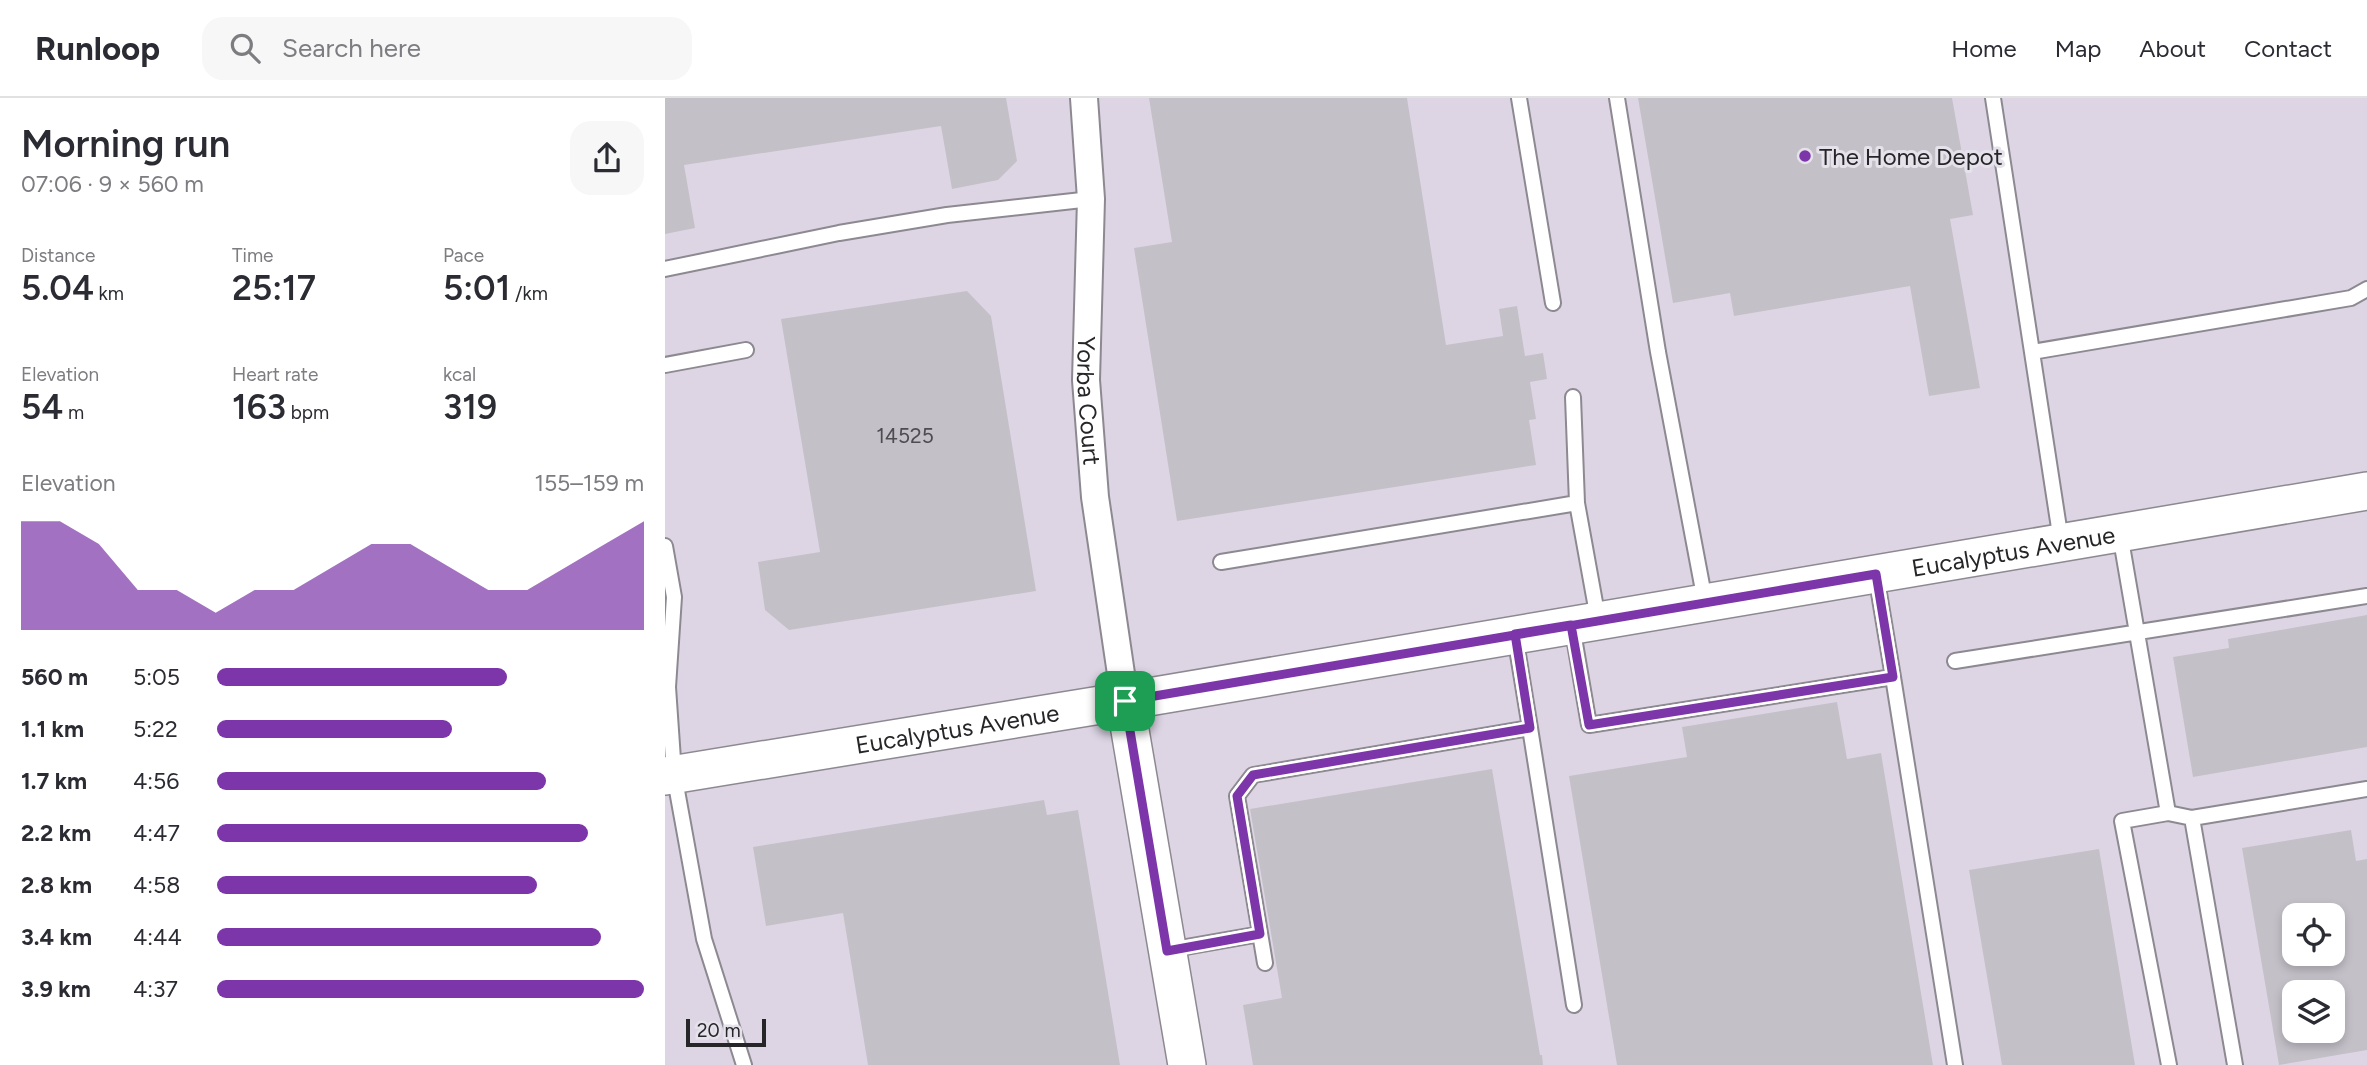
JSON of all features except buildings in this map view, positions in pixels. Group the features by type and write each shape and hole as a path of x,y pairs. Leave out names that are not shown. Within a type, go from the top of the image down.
{"street":[{"name":"Yorba Court","path":"1084,98 1091,199 1087,393 1095,497 1125,701"},
{"name":"Eucalyptus Avenue","path":"669,775 1125,701 2367,491"},
{"path":"1125,701 1187,1065"}],"lane":[{"path":"1520,98 1553,303"},
{"path":"1617,98 1658,352 1706,602"},
{"path":"1993,98 2061,543"},
{"path":"665,270 839,233 947,215 1091,199"},
{"path":"2032,352 2351,298 2367,289"},
{"path":"665,365 746,350"},
{"path":"1573,397 1589,725 1893,677"},
{"path":"1221,562 1577,503"},
{"path":"2120,532 2168,813"},
{"path":"665,546 674,597 668,687 669,775 704,939 744,1065"},
{"path":"1876,574 1955,1065"},
{"path":"1955,661 2367,596"},
{"path":"1515,634 1574,1005"},
{"path":"1265,963 1237,796 1253,775 1530,728"},
{"path":"2169,1065 2122,821 2168,813 2192,818 2367,789"},
{"path":"2192,818 2235,1065"},
{"path":"1167,951 1260,934"}],"shaded area":[{"path":"665,98 2367,98 2367,1065 665,1065"}],"place":[{"name":"The Home Depot","path":"1805,156"}],"route":[{"path":"1125,701 1167,951 1260,934 1237,796 1253,775 1530,728 1515,634 1571,625 1589,725 1893,677 1876,574 1515,634 1125,701"}]}
